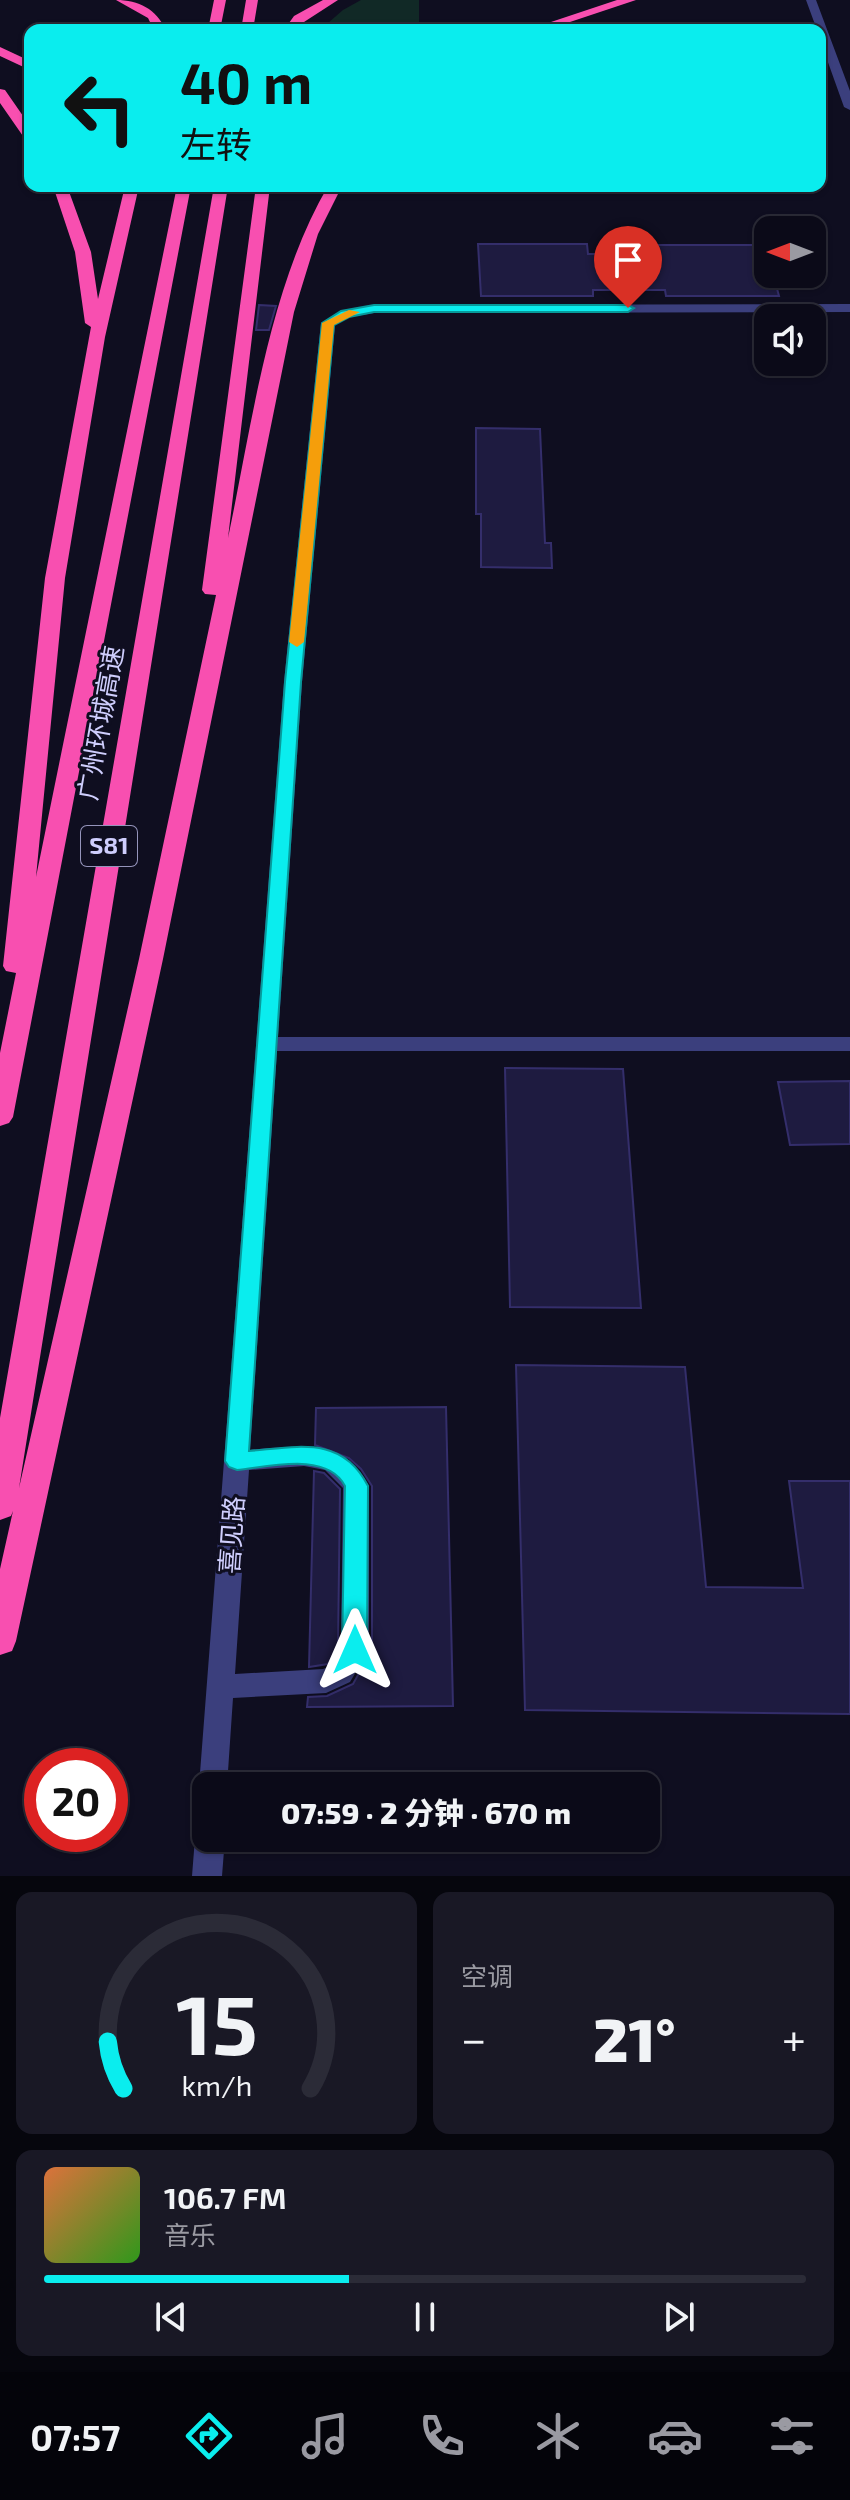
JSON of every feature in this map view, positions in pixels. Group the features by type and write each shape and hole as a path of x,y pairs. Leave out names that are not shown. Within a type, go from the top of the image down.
{"highway":[{"path":"122,0 153,16 157,24"},
{"path":"215,24 220,0"},
{"path":"248,24 252,0"},
{"path":"295,24 332,0"},
{"path":"553,24 631,0"},
{"path":"566,24 631,0"},
{"path":"0,51 24,63"},
{"path":"0,93 24,127"},
{"path":"62,192 77,229 88,280 93,333 89,381"},
{"path":"0,1074 17,950 55,578 89,381 131,192"},
{"name":"广州环城高速","path":"0,1117 183,192"},
{"name":"广州环城高速","path":"0,1507 220,192"},
{"path":"186,782 262,192"},
{"path":"0,1641 148,974 287,308 311,231 332,192"}],"street":[{"path":"811,0 820,24"},
{"path":"826,41 850,107"},
{"name":"喜见路","path":"214,1772 293,682 328,323 346,314 374,309 850,308"},
{"path":"267,1044 850,1044"},
{"path":"221,1687 326,1681 340,1674 355,1650 356,1486 350,1473 330,1458 305,1456 237,1461"},
{"path":"207,1876 209,1852"}],"green space":[{"path":"361,0 419,0 419,24 327,24"}],"building":[{"path":"478,244 587,244 588,254 659,254 657,245 754,245 754,288 777,288 779,296 666,296 665,290 593,290 593,296 481,296"},
{"path":"259,305 276,306 269,330 256,330"},
{"path":"476,428 540,429 545,543 551,543 552,568 481,567 481,514 476,514"},
{"path":"505,1068 623,1069 641,1308 510,1307"},
{"path":"850,1081 850,1144 790,1145 778,1082"},
{"path":"516,1365 685,1367 706,1587 803,1588 789,1481 850,1481 850,1714 525,1710"},
{"path":"446,1407 453,1706 307,1707 308,1697 327,1696 353,1684 372,1650 372,1486 349,1458 315,1445 316,1408"},
{"path":"314,1471 324,1473 340,1489 338,1647 328,1664 309,1667"}],"slow traffic":[{"path":"297,642 328,323 354,312"}],"route":[{"path":"355,1650 356,1486 350,1473 330,1458 305,1456 237,1461 293,682 328,323 346,314 374,309 628,308"}]}
